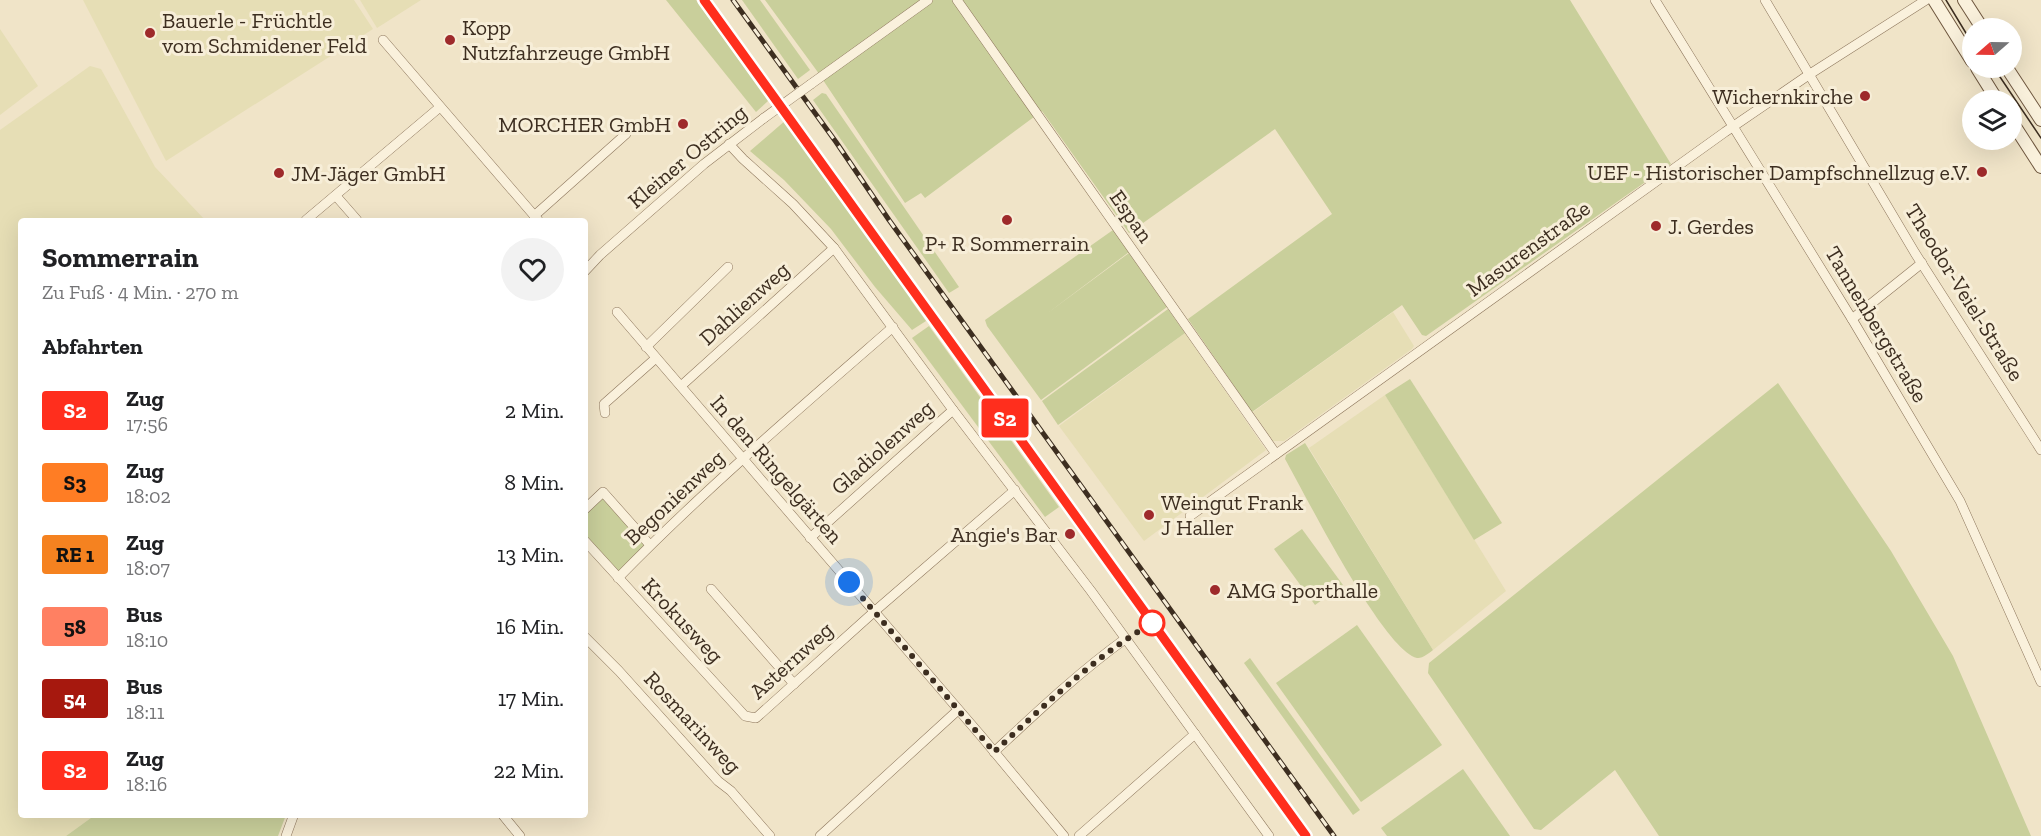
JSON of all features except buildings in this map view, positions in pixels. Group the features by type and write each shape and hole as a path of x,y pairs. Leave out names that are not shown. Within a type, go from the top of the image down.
{"main road":[{"path":"1934,0 1962,45"},
{"path":"1964,0 1976,18"},
{"path":"2014,78 2041,120"},
{"path":"2022,138 2041,168"}],"street":[{"name":"Kleiner Ostring","path":"588,267 729,144 928,0"},
{"name":"Espan","path":"957,0 1276,454"},
{"name":"Tannenbergstraße","path":"1655,0 1852,319 1960,501 2041,682"},
{"name":"Theodor-Veiel-Straße","path":"1765,0 1922,263 2041,450"},
{"name":"Masurenstraße","path":"1190,516 1732,127 1926,0"},
{"path":"383,40 536,218 626,134"},
{"path":"308,218 440,107"},
{"path":"729,144 793,204 834,248 1195,734 1265,834"},
{"path":"336,196 355,218"},
{"name":"Dahlienweg","path":"681,386 834,248"},
{"path":"1852,319 1922,263"},
{"path":"646,347 728,267"},
{"name":"In den Ringelgärten","path":"617,312 742,460 875,611 1064,836"},
{"name":"Begonienweg","path":"618,578 650,545 742,460 893,327"},
{"path":"605,413 604,404 656,358"},
{"name":"Gladiolenweg","path":"810,538 953,410"},
{"name":"Asternweg","path":"756,718 1015,490"},
{"name":"Krokusweg","path":"588,506 603,492 650,545"},
{"name":"Krokusweg","path":"588,544 745,716 756,718"},
{"path":"711,589 794,684"},
{"path":"994,752 1050,701 1125,639"},
{"name":"Rosmarinweg","path":"588,640 718,780 731,791 770,836"},
{"path":"820,836 958,710"},
{"path":"1079,836 1195,734"},
{"path":"286,836 293,818"},
{"path":"505,818 520,836"}],"shaded area":[{"path":"83,0 354,0 373,29 166,161"},
{"path":"360,0 421,0 377,28"},
{"path":"0,29 38,86 0,115"},
{"path":"90,66 101,69 155,167 203,218 18,218 18,818 91,818 66,836 0,836 0,130"},
{"path":"1393,312 1414,346 1412,349 1284,441 1273,441 1253,412"},
{"path":"1185,333 1266,450 1144,541 1059,426"},
{"path":"1385,395 1506,591 1433,650 1309,448"}],"green space":[{"path":"666,0 696,0 768,101 756,112"},
{"path":"742,0 760,0 810,70 798,79"},
{"path":"765,0 1570,0 1671,164 1426,336 1422,335 1402,305 1252,412 1188,319 1332,214 1275,129 1129,233 1042,111 925,198 921,193 905,203 817,71"},
{"path":"822,93 826,94 959,287 949,293 813,100"},
{"path":"786,120 914,297 910,299 926,321 912,330 875,287 831,229 784,180 750,151"},
{"path":"1113,230 1129,252 1049,312 1129,253 1167,307 1041,400 987,326 985,320"},
{"path":"1168,309 1185,333 1058,425 1042,401"},
{"path":"929,326 1059,507 1045,517 912,338"},
{"path":"1410,379 1502,523 1474,540 1385,395"},
{"path":"1778,383 1891,551 1953,656 2031,836 1659,836 1615,770 1541,830 1534,829 1428,673 1429,663"},
{"path":"1305,443 1433,650 1421,658 1402,649 1366,601 1285,459 1286,455"},
{"path":"603,492 650,545 618,578 588,544 588,506"},
{"path":"1302,529 1343,585 1315,605 1274,549"},
{"path":"1357,625 1442,745 1361,802 1276,683"},
{"path":"1250,658 1360,810 1353,815 1244,663"},
{"path":"1463,769 1510,836 1387,836 1381,828"},
{"path":"91,818 285,818 278,836 66,836"}],"tram line":[{"path":"1946,0 1962,26"},
{"path":"2001,78 2041,138"}],"railway":[{"path":"704,0 1306,836"},
{"path":"733,0 1334,836"}],"train":[{"name":"S2","path":"704,0 1306,836"}],"place":[{"name":"Bauerle - Früchtle vom Schmidener Feld","path":"150,33"},
{"name":"Kopp Nutzfahrzeuge GmbH","path":"450,40"},
{"name":"Wichernkirche","path":"1865,96"},
{"name":"MORCHER GmbH","path":"683,124"},
{"name":"UEF - Historischer Dampfschnellzug e.V.","path":"1982,172"},
{"name":"JM-Jäger GmbH","path":"279,173"},
{"name":"P+ R Sommerrain","path":"1007,220"},
{"name":"J. Gerdes","path":"1656,226"},
{"name":"Weingut Frank J Haller","path":"1149,515"},
{"name":"Angie's Bar","path":"1070,534"},
{"name":"AMG Sporthalle","path":"1215,590"}],"route":[{"path":"849,582 994,752 1102,656 1152,623"}]}
